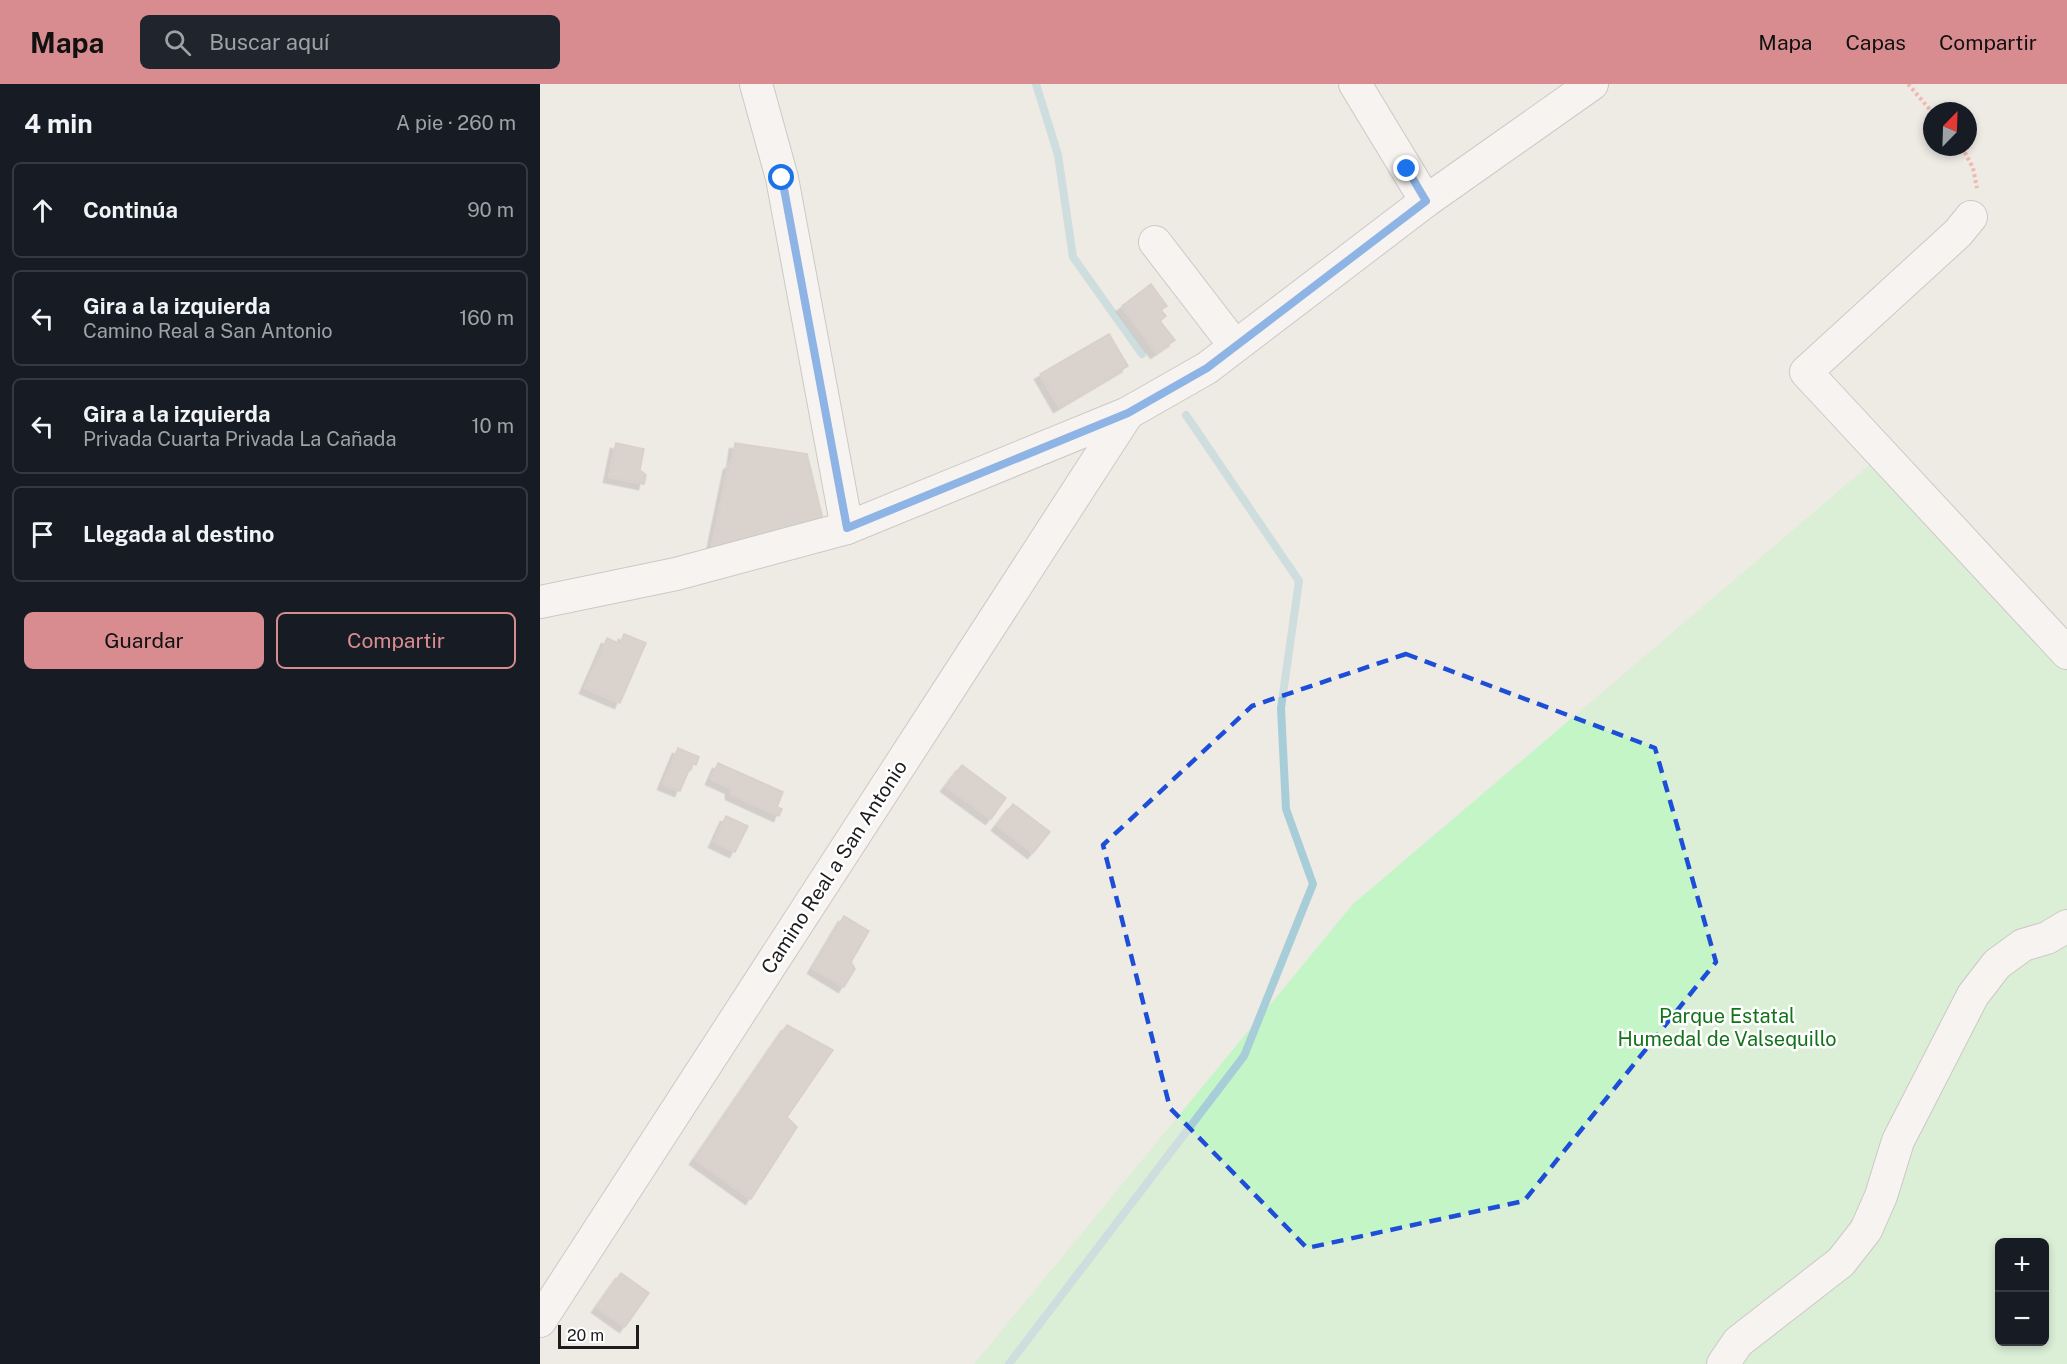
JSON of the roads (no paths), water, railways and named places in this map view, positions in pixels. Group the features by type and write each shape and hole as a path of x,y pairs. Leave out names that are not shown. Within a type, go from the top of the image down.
{"street":[{"path":"756,84 782,178 847,528"},
{"path":"1354,84 1426,201"},
{"name":"Camino Real a San Antonio","path":"540,602 676,574 847,528 1128,413 1207,368 1426,201 1592,84"},
{"path":"1971,217 1958,233 1806,372 2067,653"},
{"path":"1155,242 1235,346"},
{"name":"Camino Real a San Antonio","path":"540,1322 1128,413"},
{"path":"1723,1364 1738,1342 1841,1262 1866,1230 1881,1196 1898,1141 1972,995 1997,964 2022,945 2047,938 2067,926"}],"waterway":[{"path":"1036,84 1058,155 1073,257 1142,354"},
{"path":"1009,1364 1244,1056 1313,884 1286,809 1281,708 1299,581 1186,415"}],"park label":[{"name":"Parque Estatal Humedal de Valsequillo","path":"1727,1028"}]}
